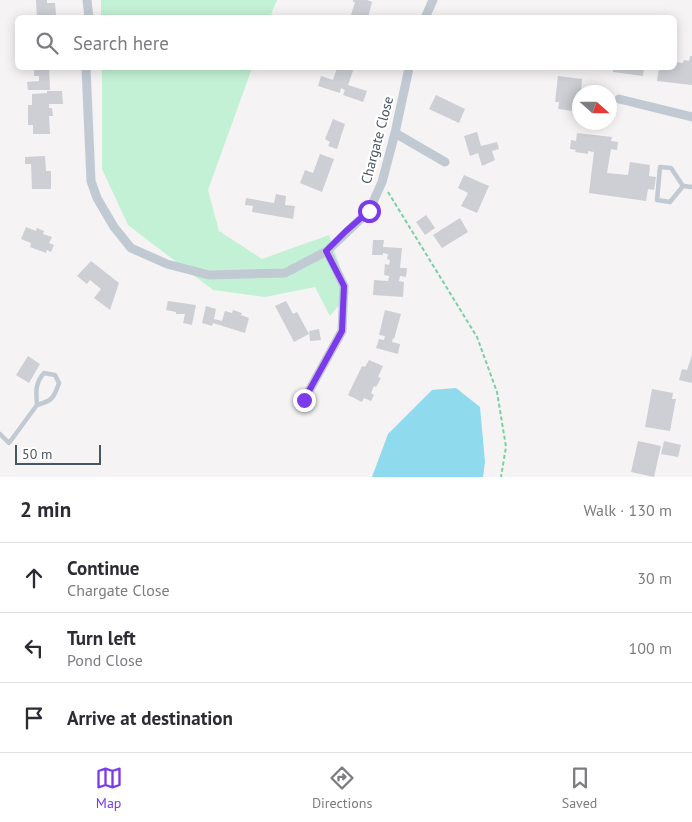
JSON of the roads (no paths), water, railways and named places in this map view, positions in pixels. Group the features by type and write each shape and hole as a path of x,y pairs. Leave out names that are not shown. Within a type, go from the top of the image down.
{"street":[{"path":"88,0 89,15"},
{"path":"426,15 433,0"},
{"name":"Chargate Close","path":"86,70 91,181 97,198 114,227 131,248 167,264 208,275 285,273 326,251 369,211 382,182 409,70"},
{"path":"618,99 692,117"},
{"path":"395,133 445,162"},
{"path":"304,400 342,331 344,286 326,251"}],"lane":[{"path":"683,186 670,202 657,200 660,167 671,168 683,186 692,187"},
{"path":"0,434 9,443 37,404 36,390 39,380 44,373 55,375 59,383 55,394 48,402 37,404"}],"water":[{"path":"456,388 480,407 485,462 483,477 372,477 388,434 432,390"}]}
